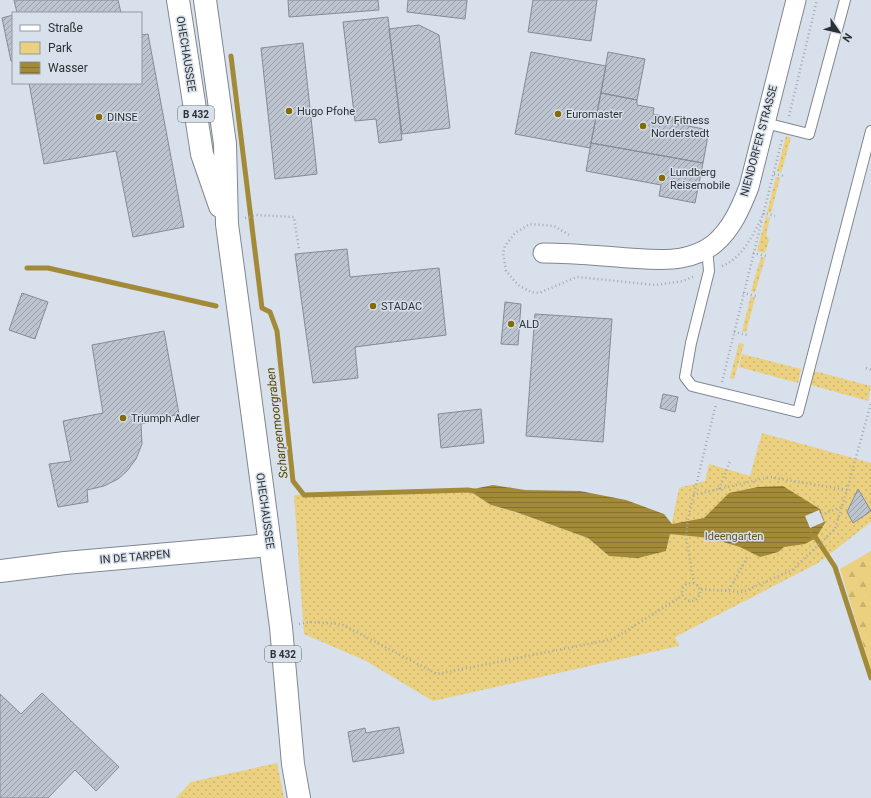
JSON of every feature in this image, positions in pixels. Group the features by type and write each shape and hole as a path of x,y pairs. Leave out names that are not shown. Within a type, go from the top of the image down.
{"main road":[{"name":"OHECHAUSSEE","path":"178,0 202,154 227,224"},
{"name":"OHECHAUSSEE","path":"205,0 226,144 227,224 281,627 293,764 300,798"},
{"name":"IN DE TARPEN","path":"0,571 65,563 270,545"}],"street":[{"name":"NIENDORFER STRASSE","path":"543,253 566,253 650,259 681,258 707,248 714,244 723,235 737,216 749,187 796,0"}],"lane":[{"path":"765,123 809,134 846,0"},
{"path":"707,248 709,270 691,343 685,377 692,386 798,412 871,131"}],"path":[{"path":"817,0 688,518 686,537 694,583 700,589 743,592 792,570 835,529 871,403"},
{"path":"774,174 784,176"},
{"path":"764,213 776,216"},
{"path":"574,239 554,226 530,224 515,233 505,246 503,253 506,271 518,285 531,292 539,293 577,277 656,285 683,280 729,263 743,249 753,235 764,213"},
{"path":"247,217 256,215 294,217 299,249"},
{"path":"753,253 766,256"},
{"path":"744,292 756,296"},
{"path":"734,332 747,335"},
{"path":"866,368 871,370"},
{"path":"719,489 730,461"},
{"path":"693,495 770,477 847,490"},
{"path":"821,515 842,506"},
{"path":"729,590 748,556"},
{"path":"682,596 683,587 688,583 694,583"},
{"path":"682,596 689,601 695,600 699,595 700,589"},
{"path":"281,627 309,622 341,624 437,674 613,639 682,596"}],"green space":[{"path":"786,136 791,138 781,173 777,171"},
{"path":"776,177 780,178 771,213 767,212"},
{"path":"766,216 770,218 766,235 769,240 765,253 757,251"},
{"path":"761,257 765,258 755,293 751,291"},
{"path":"751,296 755,298 746,332 742,331"},
{"path":"739,343 744,344 734,379 730,378"},
{"path":"742,354 801,369 798,383 739,367"},
{"path":"814,371 871,386 868,401 811,385"},
{"name":"Ideengarten","path":"762,433 871,463 871,522 818,563 675,637 679,646 433,701 366,661 304,634 294,495 468,490 491,505 516,512 588,538 609,556 666,551 679,488 705,481 709,464 750,476"},
{"path":"871,551 871,670 840,569"},
{"path":"277,763 284,798 176,798 191,782"}],"water":[{"path":"493,485 525,490 580,491 626,500 664,514 672,524 704,518 729,493 758,487 783,486 820,509 825,523 816,538 805,544 784,547 778,552 760,557 740,547 710,538 670,534 666,551 638,558 609,556 588,538 516,512 491,505 468,490"}],"pier":[{"path":"819,510 824,522 810,528 805,516"}],"building":[{"path":"14,0 118,0 121,12 17,12"},
{"path":"288,0 378,0 379,10 289,17"},
{"path":"408,0 467,0 465,19 407,12"},
{"path":"533,0 597,0 591,41 528,32"},
{"path":"12,15 12,61 11,61 2,18"},
{"name":"Hugo Pfohe","path":"388,17 402,140 379,143 376,119 355,121 343,22"},
{"path":"419,25 439,35 450,128 402,134 389,29"},
{"name":"DINSE","path":"148,34 184,227 133,237 116,151 44,164 29,84 142,84 142,35"},
{"name":"Hugo Pfohe","path":"303,43 317,174 275,179 261,48"},
{"name":"Euromaster","path":"531,52 606,66 590,148 515,134"},
{"path":"608,52 645,59 637,100 601,93"},
{"name":"JOY Fitness Norderstedt","path":"601,93 637,100 637,105 654,108 653,114 674,118 673,123 709,130 703,163 591,143"},
{"name":"Lundberg Reisemobile","path":"591,143 703,163 695,203 659,196 661,185 586,171"},
{"name":"STADAC","path":"347,249 350,277 439,268 446,335 355,347 358,378 313,383 295,254"},
{"path":"22,293 48,302 35,339 9,330"},
{"name":"ALD","path":"505,302 521,304 518,345 501,344"},
{"path":"535,314 612,319 603,442 526,436"},
{"name":"Triumph Adler","path":"164,331 179,414 141,424 142,444 136,459 127,471 118,479 104,486 87,490 88,502 58,507 49,464 71,461 63,421 103,413 92,345"},
{"path":"663,394 678,397 675,412 660,408"},
{"path":"481,409 484,443 441,448 438,414"},
{"path":"858,489 871,511 853,523 847,512"},
{"path":"42,693 119,767 96,791 75,770 48,798 0,798 0,694 21,714"},
{"path":"399,727 404,753 353,762 348,732 365,728 366,733"}],"waterway":[{"name":"Scharpenmoorgraben","path":"231,56 262,308 270,312 277,331 293,481 304,495 474,491"},
{"name":"Scharpenmoorgraben","path":"27,268 48,268 216,306"},
{"name":"Scharpenmoorgraben","path":"811,535 816,538 835,567 871,678"}],"place":[{"name":"Hugo Pfohe","path":"289,111"},
{"name":"Euromaster","path":"558,114"},
{"name":"DINSE","path":"99,117"},
{"name":"JOY Fitness Norderstedt","path":"643,126"},
{"name":"Lundberg Reisemobile","path":"662,178"},
{"name":"STADAC","path":"373,306"},
{"name":"ALD","path":"511,324"},
{"name":"Triumph Adler","path":"123,418"}]}
